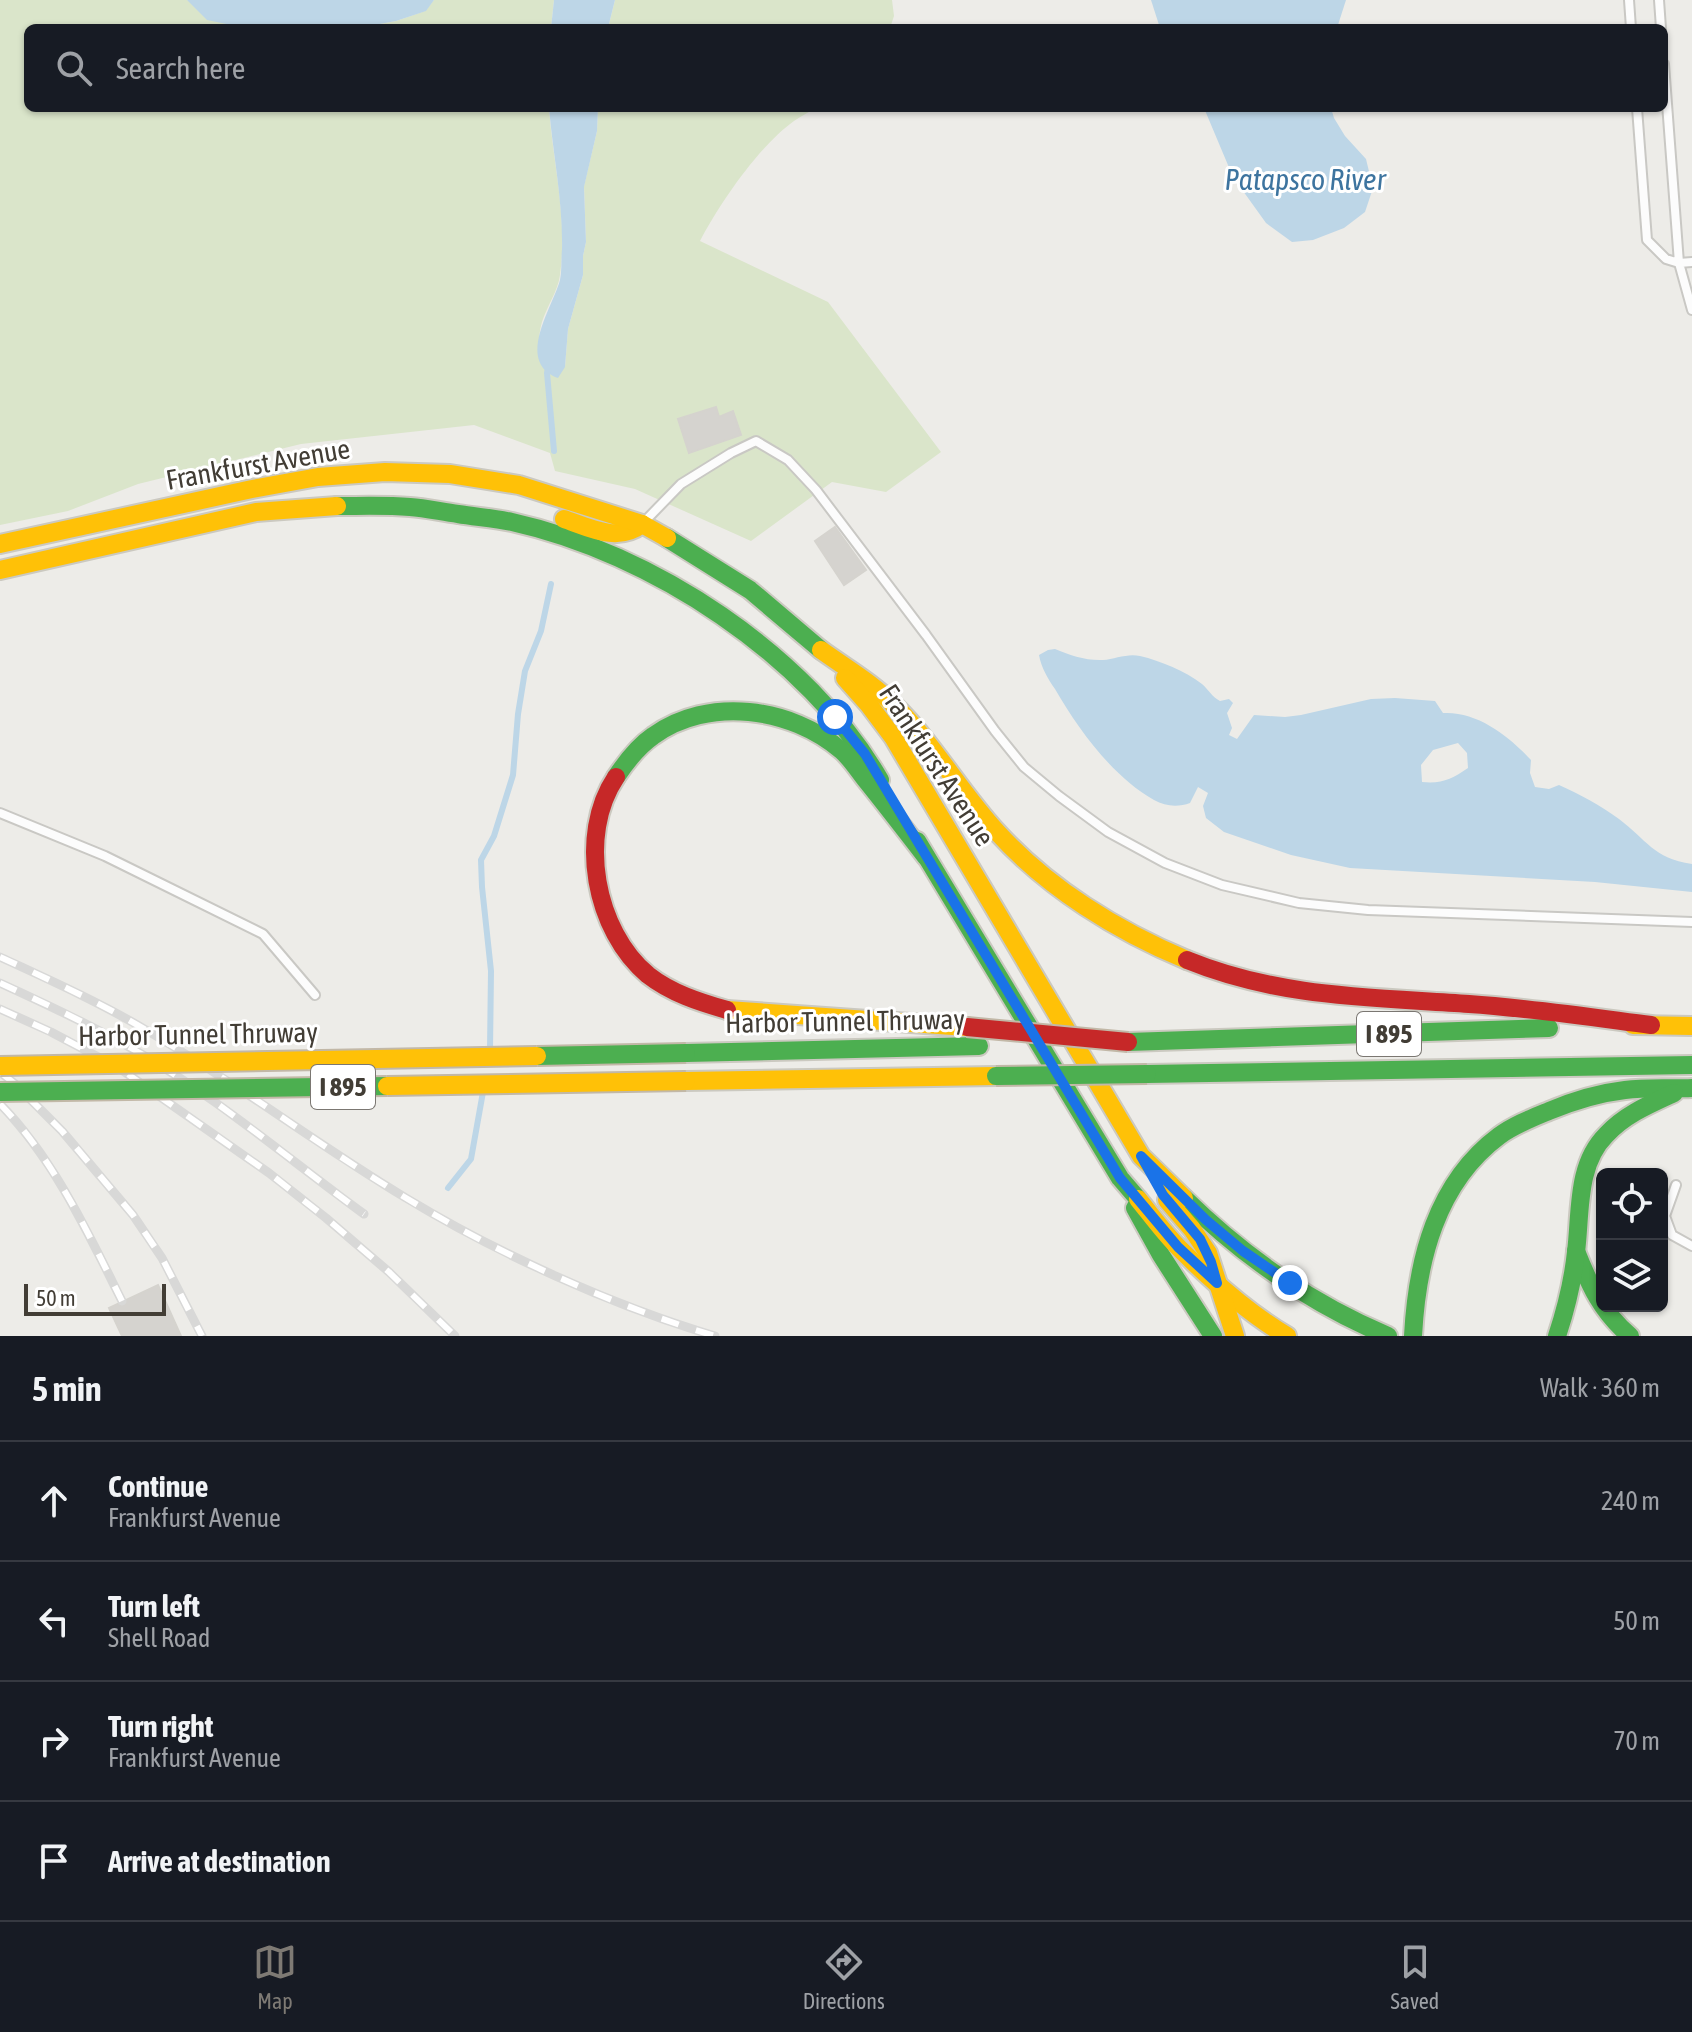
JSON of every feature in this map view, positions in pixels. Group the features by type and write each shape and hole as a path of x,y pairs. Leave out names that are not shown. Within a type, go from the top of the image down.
{"main road":[{"name":"Frankfurst Avenue","path":"0,544 252,489 318,477 385,472 450,474 519,485 642,524 750,590 821,650 869,705 893,737 1141,1156 1206,1220 1243,1251 1355,1322 1388,1336"},
{"path":"410,507 451,500 494,503 537,511 603,532 623,535 632,533 642,524"},
{"name":"Frankfurst Avenue","path":"0,570 256,512 322,506 410,507 511,522 566,537 679,588 730,620 793,673 835,717 865,754 1120,1178 1178,1247 1267,1324 1287,1336"},
{"path":"642,524 649,561 679,588"},
{"path":"821,650 900,710 1013,849 1097,913 1156,948 1206,969 1273,987 1336,996 1487,1005 1651,1025"},
{"path":"926,857 844,753 799,725 761,712 729,709 673,722 639,747 620,769 605,797 593,855 606,912 623,945 637,965 661,984 691,1000 727,1010 1128,1042"},
{"name":"Harbor Tunnel Thruway","path":"0,1066 686,1053 1692,1026"},
{"name":"Harbor Tunnel Thruway","path":"0,1092 1692,1065"},
{"path":"1557,1336 1576,1251 1577,1217 1584,1176 1599,1143 1637,1111 1687,1089"},
{"path":"1413,1336 1415,1300 1428,1239 1438,1211 1456,1179 1479,1152 1502,1134 1558,1107 1594,1096 1625,1090 1687,1089"},
{"path":"1141,1156 1163,1195 1200,1239 1211,1262 1226,1318 1235,1336"},
{"path":"1120,1178 1161,1255 1213,1336"},
{"path":"1576,1251 1595,1298 1612,1322 1630,1336"}],"lane":[{"path":"1629,0 1631,24"},
{"path":"1659,0 1661,24"},
{"path":"1637,112 1647,240 1666,259 1679,263 1692,262"},
{"path":"1668,112 1679,263 1692,310"},
{"path":"642,524 681,484 756,441 788,460 816,490 1024,767 1108,832 1165,863 1222,885 1299,903 1368,910 1692,922"},
{"path":"0,813 105,856 263,934 315,995"},
{"path":"1676,1185 1665,1216 1672,1235 1692,1246"}],"green space":[{"path":"0,0 187,0 235,24 24,24 24,112 549,112 561,212 562,254 559,281 541,326 538,353 565,367 568,329 583,275 586,242 584,186 597,131 598,112 809,112 781,132 754,160 729,193 700,241 828,302 941,452 886,492 832,482 751,541 635,489 555,471 550,453 474,425 301,444 138,484 68,511 0,525"},
{"path":"434,0 554,0 551,24 380,24 425,11"},
{"path":"615,0 892,0 894,16 891,24 609,24"}],"water":[{"path":"187,0 434,0 426,11 380,24 226,24 207,20"},
{"path":"554,0 615,0 609,24 551,24"},
{"path":"1151,0 1346,0 1338,24 1159,24"},
{"path":"549,112 598,112 597,131 584,187 586,242 583,275 568,329 565,367 558,378 545,370 537,347 560,280 561,213"},
{"name":"Patapsco River","path":"1206,112 1332,112 1345,136 1366,159 1373,188 1365,212 1344,228 1313,240 1292,242 1266,223 1233,177"},
{"path":"1048,650 1097,660 1135,655 1172,667 1202,684 1220,701 1229,699 1233,703 1227,713 1232,728 1229,735 1237,739 1254,715 1301,715 1371,699 1435,701 1443,713 1468,716 1492,727 1513,742 1531,760 1530,773 1535,787 1549,789 1559,785 1619,819 1659,853 1692,864 1692,892 1595,882 1350,868 1291,855 1224,832 1206,818 1203,806 1208,793 1198,787 1190,803 1177,806 1154,800 1124,779 1086,736 1047,677 1039,655","holes":["1458,743 1467,753 1468,768 1462,772 1441,781 1422,782 1421,765 1433,750"]}],"building":[{"path":"716,407 719,417 733,411 741,435 689,453 678,419"},
{"path":"835,527 866,570 844,585 815,541"},
{"path":"158,1285 181,1336 122,1336 109,1308"}],"waterway":[{"path":"548,367 554,451"},
{"path":"490,1050 491,971 481,860 494,836 513,775 525,671 541,631 551,584"},
{"path":"448,1188 471,1159 483,1092"}],"railway":[{"path":"0,957 146,1030 373,1178 479,1239 596,1293 715,1336"},
{"path":"0,983 99,1031 162,1066 221,1106 364,1214"},
{"path":"0,1009 119,1068 269,1173 389,1272 455,1336"},
{"path":"0,1072 62,1131 133,1215 162,1258 202,1336"},
{"path":"0,1104 37,1148 53,1173 83,1223 122,1301"}],"traffic: fast":[{"path":"337,506 416,508 512,522 565,537 671,584 722,616 769,652 812,691 849,734 880,780"},
{"path":"667,538 750,590 821,650"},
{"path":"616,777 642,745 675,723 699,715 724,712 774,716 799,724 842,751 926,857"},
{"path":"917,841 1120,1178 1138,1199"},
{"path":"1128,1042 1549,1028"},
{"path":"686,1053 979,1046"},
{"path":"537,1056 686,1053"},
{"path":"1147,1074 1692,1065"},
{"path":"996,1076 1147,1074"},
{"path":"0,1092 387,1086"},
{"path":"1413,1336 1419,1280 1434,1226 1445,1200 1477,1155 1511,1128 1577,1101 1625,1090 1692,1088"},
{"path":"1557,1336 1573,1273 1582,1190 1589,1160 1606,1135 1621,1122 1674,1093"},
{"path":"1184,1198 1230,1239 1279,1276 1332,1309 1388,1336"},
{"path":"1135,1208 1213,1336"},
{"path":"1576,1251 1597,1297 1630,1336"}],"traffic: slow":[{"path":"0,544 252,489 318,477 385,472 450,474 519,485 642,524 667,538"},
{"path":"0,570 256,512 337,506"},
{"path":"564,519 594,530 614,533 633,530 642,524"},
{"path":"821,650 894,705 984,817 1038,872 1110,922 1187,960"},
{"path":"845,678 893,737 1141,1156 1184,1198"},
{"path":"727,1010 967,1027"},
{"path":"1633,1025 1692,1026"},
{"path":"0,1066 537,1056"},
{"path":"686,1081 996,1076"},
{"path":"387,1086 686,1081"},
{"path":"1138,1199 1173,1242 1204,1272 1244,1306 1287,1336"},
{"path":"1167,1200 1208,1253 1235,1336"}],"traffic: jam":[{"path":"616,777 604,800 597,826 595,854 604,908 615,934 648,975 686,996 727,1010"},
{"path":"1187,960 1257,982 1326,994 1515,1008 1651,1025"},
{"path":"967,1027 1128,1042"}],"route":[{"path":"835,717 865,754 1120,1178 1178,1247 1217,1283 1200,1239 1163,1195 1141,1156 1206,1220 1243,1251 1290,1283"}]}
